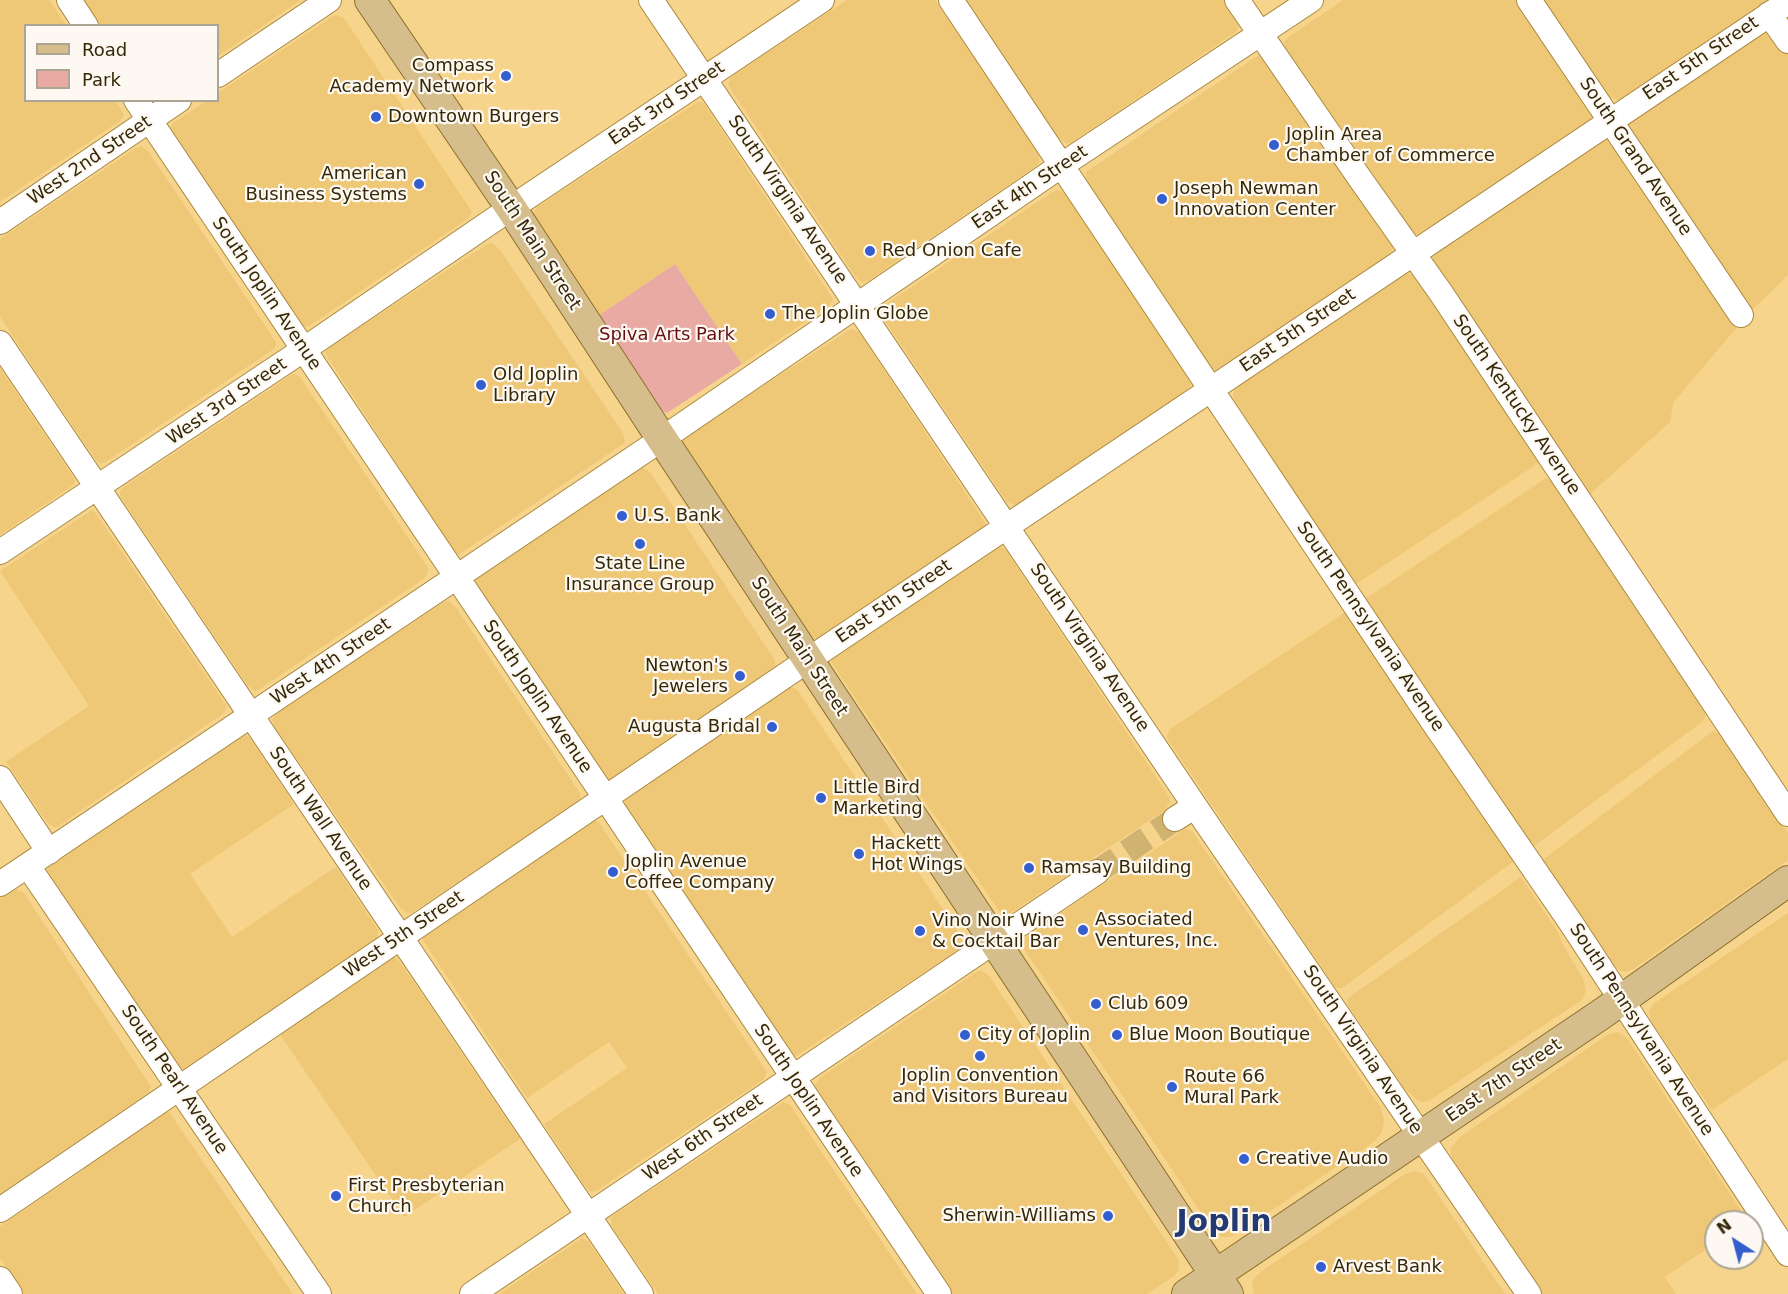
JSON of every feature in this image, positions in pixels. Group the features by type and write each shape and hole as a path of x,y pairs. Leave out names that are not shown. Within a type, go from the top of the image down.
{"main road":[{"name":"South Main Street","path":"370,0 511,208 1222,1285"},
{"name":"East 7th Street","path":"1187,1294 1222,1285 1422,1137 1622,1000 1788,881"}],"street":[{"path":"69,0 85,24"},
{"path":"219,74 329,0"},
{"name":"South Virginia Avenue","path":"651,0 1007,527 1185,812 1422,1137 1529,1294"},
{"name":"East 3rd Street","path":"511,208 822,0"},
{"name":"South Pennsylvania Avenue","path":"951,0 1431,719 1571,923 1788,1254"},
{"name":"South Kentucky Avenue","path":"1237,0 1442,293 1788,814"},
{"name":"East 4th Street","path":"662,439 1062,165 1311,0"},
{"name":"South Grand Avenue","path":"1528,0 1742,315"},
{"path":"1779,8 1788,41"},
{"name":"East 5th Street","path":"808,660 1779,8"},
{"name":"South Joplin Avenue","path":"137,102 939,1294"},
{"name":"West 2nd Street","path":"0,222 176,102"},
{"name":"West 3rd Street","path":"0,552 511,208"},
{"name":"South Wall Avenue","path":"0,343 641,1294"},
{"name":"West 4th Street","path":"0,885 662,439"},
{"name":"West 5th Street","path":"0,1210 808,660"},
{"path":"0,778 49,852"},
{"name":"South Pearl Avenue","path":"28,866 319,1294"},
{"name":"West 6th Street","path":"472,1294 1097,872"},
{"path":"0,1279 10,1294"}],"shaded area":[{"path":"0,0 49,0 65,24 24,24 24,102 116,102 124,114 120,121 0,202"},
{"path":"81,0 301,0 219,55 219,24 98,24"},
{"path":"847,0 935,0 1039,154 1039,162 1036,166 868,281 863,282 855,276 728,85 731,77"},
{"path":"965,0 1226,0 1240,25 1236,32 1067,144 1058,137"},
{"path":"1343,0 1517,0 1592,111 1592,118 1590,122 1421,235 1414,234 1284,43 1287,38"},
{"path":"1544,0 1772,0 1623,99 1617,100 1604,92"},
{"path":"1788,10 1788,275 1752,310 1627,125 1628,121"},
{"path":"333,16 344,18 472,212 469,218 309,326 304,327 170,129 173,123 204,102 219,102 219,92"},
{"path":"1260,54 1393,249 1389,256 1216,372 1211,368 1086,179 1086,172"},
{"path":"698,102 705,105 833,299 829,306 742,364 675,264 598,316 533,215 537,207"},
{"path":"1606,136 1613,140 1737,327 1673,403 1670,422 1588,496 1431,259 1432,255"},
{"path":"141,146 148,151 276,345 274,349 101,463 97,462 0,317 0,239"},
{"path":"1057,190 1065,194 1191,385 1185,393 1019,505 1015,505 1007,502 883,318 882,313 885,305"},
{"path":"491,243 501,251 623,433 625,441 458,555 325,353 329,347"},
{"path":"1402,273 1411,274 1415,278 1540,462 1355,585 1233,395 1236,385"},
{"path":"851,329 859,332 986,524 985,527 818,639 810,634 683,449 682,444 686,436"},
{"path":"0,368 75,482 0,535"},
{"path":"293,374 300,377 427,566 428,571 425,578 255,691 248,686 120,496 120,492 124,487"},
{"path":"641,468 650,472 774,659 776,668 611,780 606,779 475,586 475,582 476,578"},
{"path":"1546,478 1553,482 1705,710 1705,718 1342,988 1335,987 1167,736 1170,729"},
{"path":"92,510 226,705 226,709 223,714 57,827 53,827 47,822 6,762 89,706 0,571"},
{"path":"1000,545 1006,550 1170,798 1165,810 1006,916 999,911 831,662 835,654"},
{"path":"445,601 455,606 581,797 578,802 408,913 401,909 272,720 276,713"},
{"path":"788,687 798,691 964,944 960,949 796,1056 793,1056 624,806 625,799 629,795"},
{"path":"1713,731 1720,734 1788,833 1788,860 1633,969 1626,972 1621,971 1614,966 1541,861"},
{"path":"242,735 250,738 294,804 190,874 232,937 336,867 378,930 378,934 377,938 181,1069 175,1064 48,874 47,869"},
{"path":"594,819 600,824 767,1072 764,1079 596,1191 591,1192 544,1124 627,1068 609,1042 527,1098 422,937"},
{"path":"1185,829 1192,831 1381,1108 1384,1120 1382,1132 1374,1142 1233,1236 1227,1237 1214,1232 1022,946 1026,937"},
{"path":"1521,877 1558,932 1563,945 1583,978 1586,990 1584,996 1582,1000 1430,1100 1418,1101 1403,1087 1348,1005 1347,1000"},
{"path":"17,889 24,893 151,1087 149,1092 0,1194 0,899"},
{"path":"1788,913 1788,1059 1712,1110 1651,1021 1649,1012 1653,1004"},
{"path":"393,956 400,962 520,1139 404,1217 277,1030"},
{"path":"978,971 983,971 989,976 1179,1261 1178,1271 1174,1276 1147,1294 953,1294 817,1093 815,1085 820,1078"},
{"path":"1618,1032 1627,1038 1741,1210 1704,1210 1704,1251 1665,1277 1676,1294 1543,1294 1452,1158 1450,1149 1460,1137 1607,1035"},
{"path":"783,1102 790,1105 917,1294 658,1294 611,1225 611,1217"},
{"path":"167,1109 293,1294 24,1294 0,1258 0,1226 84,1170 79,1163"},
{"path":"1415,1171 1427,1178 1505,1294 1254,1294 1252,1282 1262,1271 1405,1174"},
{"path":"582,1238 588,1241 624,1294 499,1294"}],"green space":[{"name":"Spiva Arts Park","path":"675,264 742,364 667,413 661,410 598,316"}],"tunnel":[{"path":"1097,872 1175,819"}],"place":[{"name":"Compass Academy Network","path":"506,76"},
{"name":"Downtown Burgers","path":"376,117"},
{"name":"Joplin Area Chamber of Commerce","path":"1274,145"},
{"name":"American Business Systems","path":"419,184"},
{"name":"Joseph Newman Innovation Center","path":"1162,199"},
{"name":"Red Onion Cafe","path":"870,251"},
{"name":"The Joplin Globe","path":"770,314"},
{"name":"Old Joplin Library","path":"481,385"},
{"name":"U.S. Bank","path":"622,516"},
{"name":"State Line Insurance Group","path":"640,544"},
{"name":"Newton's Jewelers","path":"740,676"},
{"name":"Augusta Bridal","path":"772,727"},
{"name":"Little Bird Marketing","path":"821,798"},
{"name":"Hackett Hot Wings","path":"859,854"},
{"name":"Ramsay Building","path":"1029,868"},
{"name":"Joplin Avenue Coffee Company","path":"613,872"},
{"name":"Associated Ventures, Inc.","path":"1083,930"},
{"name":"Vino Noir Wine & Cocktail Bar","path":"920,931"},
{"name":"Club 609","path":"1096,1004"},
{"name":"City of Joplin","path":"965,1035"},
{"name":"Blue Moon Boutique","path":"1117,1035"},
{"name":"Joplin Convention and Visitors Bureau","path":"980,1056"},
{"name":"Route 66 Mural Park","path":"1172,1087"},
{"name":"Creative Audio","path":"1244,1159"},
{"name":"First Presbyterian Church","path":"336,1196"},
{"name":"Sherwin-Williams","path":"1108,1216"},
{"name":"Arvest Bank","path":"1321,1267"}],"district":[{"name":"Joplin","path":"1224,1223"}]}
